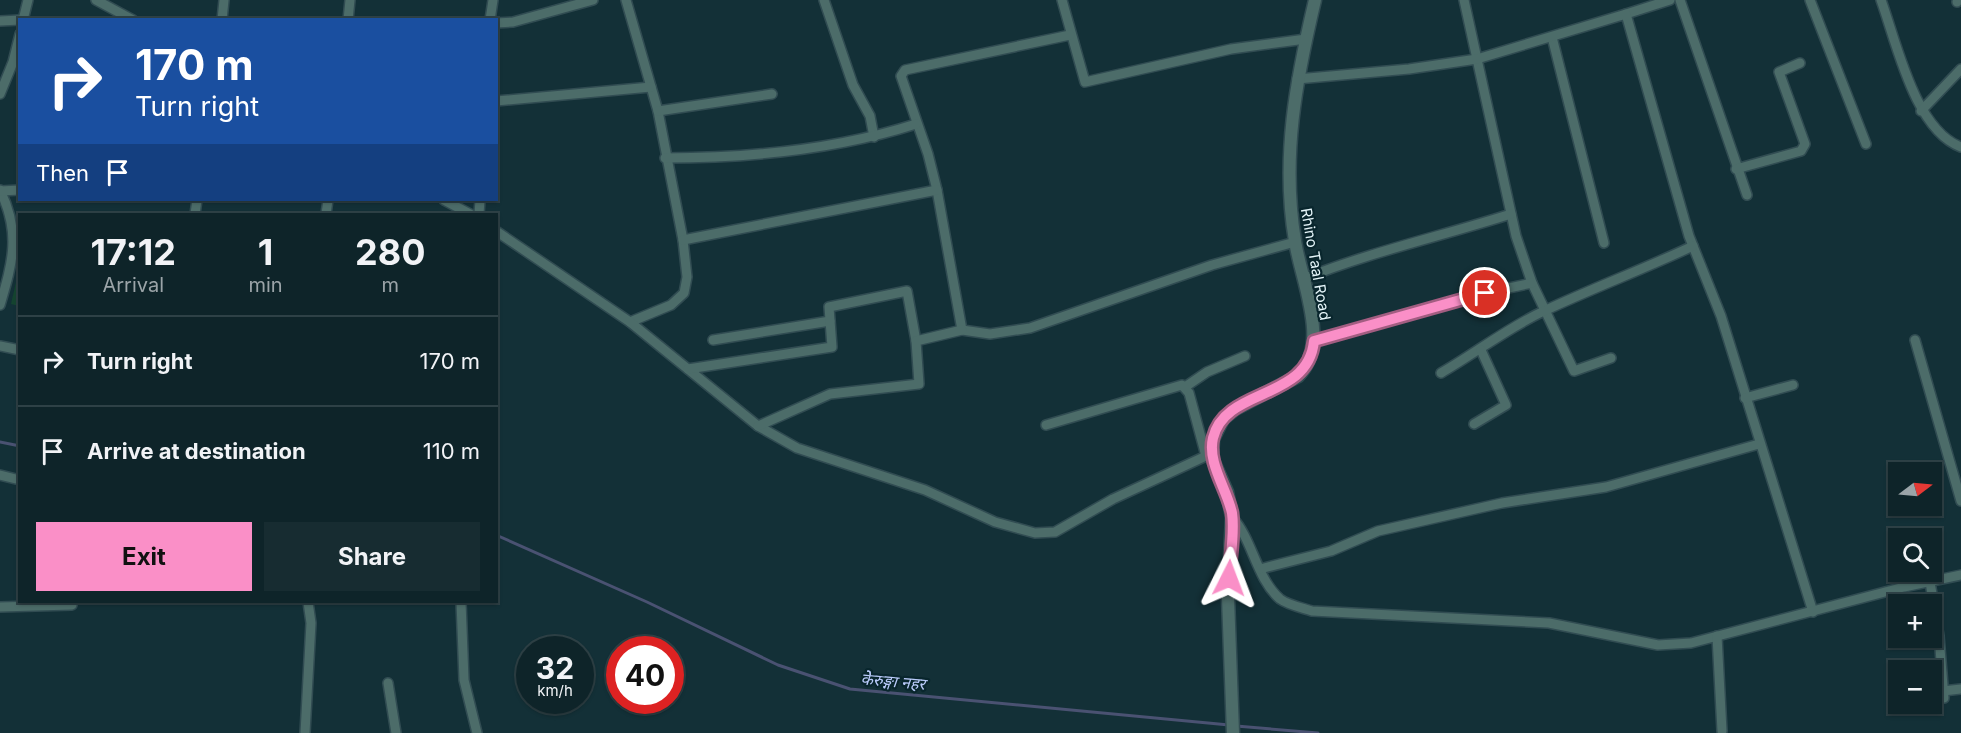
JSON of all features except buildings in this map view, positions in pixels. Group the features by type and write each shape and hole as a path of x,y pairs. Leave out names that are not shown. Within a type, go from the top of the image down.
{"street":[{"path":"22,18 28,0"},
{"path":"96,0 123,17"},
{"path":"222,18 224,0"},
{"path":"348,18 350,0"},
{"path":"490,18 493,0"},
{"path":"498,23 513,22 594,0"},
{"path":"626,0 658,111 665,158 683,240 687,277 684,293 671,304 630,322"},
{"path":"824,0 853,85 870,116 874,137"},
{"path":"1062,0 1085,82 1231,49 1306,39"},
{"name":"Rhino Taal Road","path":"1209,457 1213,439 1223,419 1235,409 1298,376 1310,361 1314,341 1290,206 1289,149 1297,79 1315,0"},
{"path":"1464,0 1511,214 1532,283 1574,371 1611,358"},
{"path":"1297,79 1409,69 1477,59 1626,14 1647,3 1670,0"},
{"path":"1680,0 1736,169 1747,195"},
{"path":"1810,0 1866,144"},
{"path":"1881,0 1921,111 1946,142 1961,147"},
{"path":"1626,14 1693,246 1720,316 1813,612"},
{"path":"0,21 18,20"},
{"path":"962,330 938,190 901,76 905,70 1070,35"},
{"path":"1552,37 1604,243"},
{"path":"0,94 13,62 18,42"},
{"path":"1736,169 1801,151 1805,144 1779,72 1800,63"},
{"path":"1921,111 1961,69"},
{"path":"498,101 651,87"},
{"path":"658,111 772,94"},
{"path":"665,158 820,148 874,137 916,124"},
{"path":"0,304 12,264 14,238 9,209 0,190 18,190"},
{"path":"683,240 938,190"},
{"path":"446,201 468,213"},
{"path":"1303,279 1349,261 1398,249 1511,214"},
{"path":"498,232 630,322 758,426 797,448 925,490 995,522 1035,533 1046,533 1065,528 1122,494 1209,457"},
{"path":"916,341 962,330 990,334 1030,328 1212,265 1295,242"},
{"path":"1441,373 1480,350 1503,332 1544,311 1693,246"},
{"path":"1314,341 1485,293 1532,283"},
{"path":"688,369 831,347 829,307 907,291 916,341 919,384 830,394 758,426"},
{"path":"712,340 830,321"},
{"path":"1915,340 1961,501"},
{"path":"0,346 18,350"},
{"path":"1474,424 1506,405 1480,350"},
{"path":"1185,387 1194,379 1245,356"},
{"path":"1046,426 1178,385 1185,387"},
{"path":"1745,398 1793,385"},
{"path":"1185,387 1209,457 1227,492 1232,517 1228,598 1232,730"},
{"path":"1260,569 1331,551 1378,531 1503,503 1606,487 1759,444"},
{"path":"0,475 18,480"},
{"path":"1232,517 1241,527 1260,569 1281,600 1312,611 1549,623 1658,645 1691,643 1930,582 1939,636 1943,695 1961,689"},
{"path":"1942,580 1961,576"},
{"path":"305,733 311,623 308,603"},
{"path":"461,603 464,680 477,733"},
{"path":"0,607 72,604"},
{"path":"1718,636 1722,731"},
{"path":"388,683 396,733"}],"green space":[{"path":"16,282 18,282 18,306 11,304"}],"waterway":[{"name":"केेरुङ्गा नहर","path":"0,442 18,446"},
{"name":"केेरुङ्गा नहर","path":"498,536 647,602 778,665 850,689 1229,725"},
{"name":"केेरुङ्गा नहर","path":"1236,726 1318,733"}],"route":[{"path":"1229,578 1232,517 1227,492 1212,458 1213,439 1223,419 1235,409 1298,376 1310,361 1314,341 1485,293"}]}
